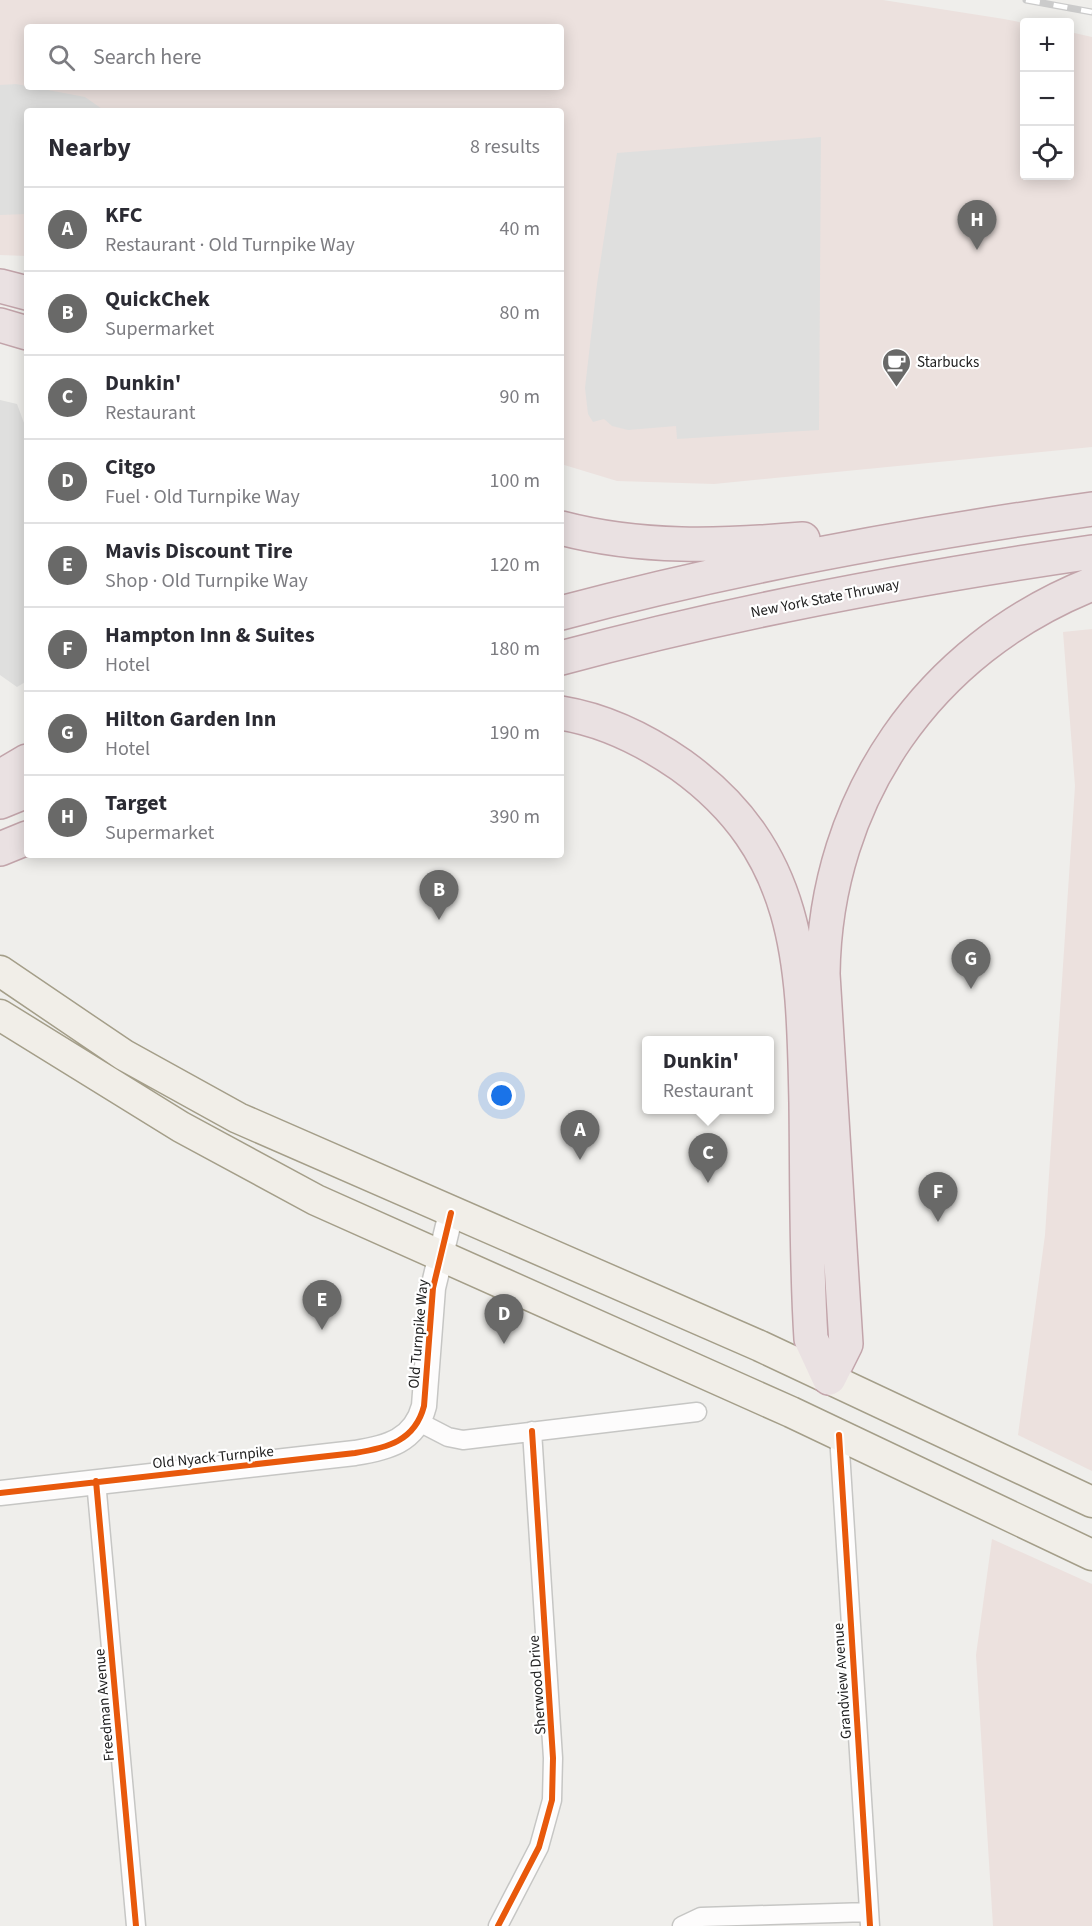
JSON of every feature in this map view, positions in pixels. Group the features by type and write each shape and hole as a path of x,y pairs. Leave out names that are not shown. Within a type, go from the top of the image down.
{"highway":[{"path":"0,286 24,292"},
{"path":"0,325 24,332"},
{"path":"564,612 757,567 987,524 1092,509"},
{"path":"564,529 635,542 699,546 987,524"},
{"name":"New York State Thruway","path":"564,657 813,599 931,577 1092,552"},
{"path":"829,1378 846,1344 823,974 826,916 839,858 853,821 880,767 906,726 942,681 979,647 1004,630 1047,604 1092,584"},
{"path":"564,713 602,723 637,739 694,775 730,809 754,838 781,891 796,945 804,1020 811,1339 829,1378"},
{"path":"0,777 24,762"},
{"path":"0,802 24,792"},
{"path":"0,849 24,839"}],"main road":[{"path":"0,971 117,1051 196,1096 284,1140 829,1378 1092,1502"},
{"path":"0,1015 97,1077 269,1176 439,1257 839,1435 1092,1555"},
{"path":"829,1378 839,1435"}],"street":[{"name":"Old Turnpike Way","path":"419,1422 425,1398 433,1288 451,1213"},
{"path":"419,1422 448,1437 463,1440 697,1412"},
{"name":"Old Nyack Turnpike","path":"0,1492 364,1452 402,1440 419,1422"},
{"name":"Sherwood Drive","path":"498,1926 539,1847 552,1800 553,1758 532,1431"},
{"name":"Grandview Avenue","path":"839,1435 870,1919"},
{"name":"Freedman Avenue","path":"96,1481 136,1926"},
{"path":"682,1926 701,1917 870,1919"}],"shaded area":[{"path":"0,0 883,0 1004,19 1020,22 1020,180 1074,180 1074,33 1092,37 1092,447 714,484 617,481 564,465 564,108 24,108 24,256 0,255"},
{"path":"16,84 24,86 24,90 48,90 85,97 101,108 24,108 24,214 0,215 0,85"},
{"path":"821,137 819,430 677,439 676,426 628,430 612,426 604,419 593,422 588,414 585,388 597,284 617,153"},
{"path":"0,400 17,404 24,423 24,683 17,687 0,675"},
{"path":"1092,629 1092,1471 1018,1435 1045,1235 1075,786 1063,632"},
{"path":"992,1539 1092,1584 1092,1926 993,1926 976,1655"}],"railway":[{"path":"1026,0 1092,12"}],"cycle path":[{"path":"0,1493 355,1453 398,1441 414,1427 424,1406 433,1288 451,1213"},
{"path":"498,1926 539,1847 552,1800 553,1758 532,1431"},
{"path":"839,1435 870,1926"},
{"path":"96,1481 136,1926"}],"place":[{"name":"Target","path":"977,250"},
{"name":"Starbucks","path":"896,388"},
{"name":"QuickChek","path":"439,920"},
{"name":"Hilton Garden Inn","path":"971,989"},
{"name":"KFC","path":"580,1160"},
{"name":"Dunkin'","path":"708,1183"},
{"name":"Hampton Inn & Suites","path":"938,1222"},
{"name":"Mavis Discount Tire","path":"322,1330"},
{"name":"Citgo","path":"504,1344"}]}
